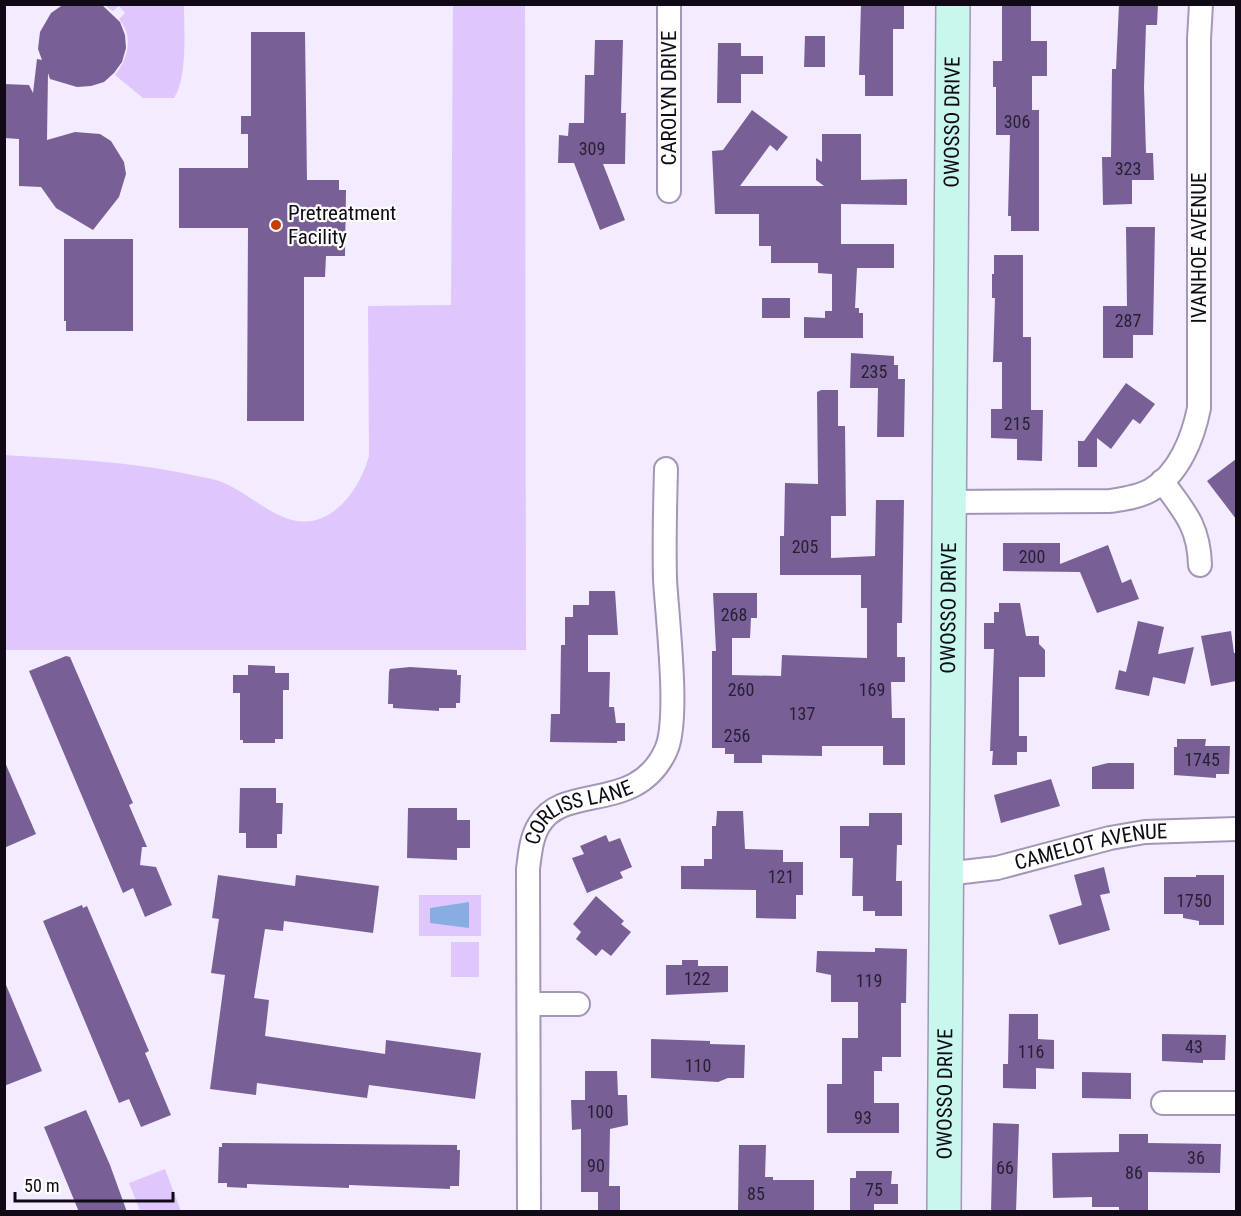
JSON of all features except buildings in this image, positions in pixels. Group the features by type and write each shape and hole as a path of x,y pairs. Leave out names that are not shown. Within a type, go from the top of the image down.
{"street":[{"name":"CAROLYN DRIVE","path":"669,4 669,191"},
{"name":"OWOSSO DRIVE","path":"944,1212 953,4"},
{"name":"IVANHOE AVENUE","path":"950,502 1110,501 1150,491 1162,481 1187,448 1194,432 1199,408 1199,30 1202,4"},
{"name":"CORLISS LANE","path":"529,1212 528,869 532,843 539,825 549,812 560,807 626,791 640,782 655,769 671,737 665,576 666,469"},
{"path":"1162,481 1193,524 1200,543 1200,565"},
{"name":"CAMELOT AVENUE","path":"946,874 997,868 1110,838 1145,832 1236,829"},
{"path":"529,1004 578,1004"},
{"path":"1163,1103 1236,1103"}],"shaded area":[{"path":"104,5 184,5 183,66 174,98 143,98 115,75 120,69 128,48 127,33 119,19 125,13 119,6 113,11"},
{"path":"453,5 525,5 526,650 5,650 5,455 116,463 210,478 231,486 279,515 305,522 328,515 351,494 362,475 369,456 368,306 451,305"},
{"path":"419,895 481,895 481,936 419,936"},
{"path":"451,942 479,942 479,977 451,977"},
{"path":"165,1169 181,1211 140,1211 129,1183"}],"water":[{"path":"469,902 469,928 430,923 430,908"}],"place":[{"name":"Pretreatment Facility","path":"276,225"}]}
